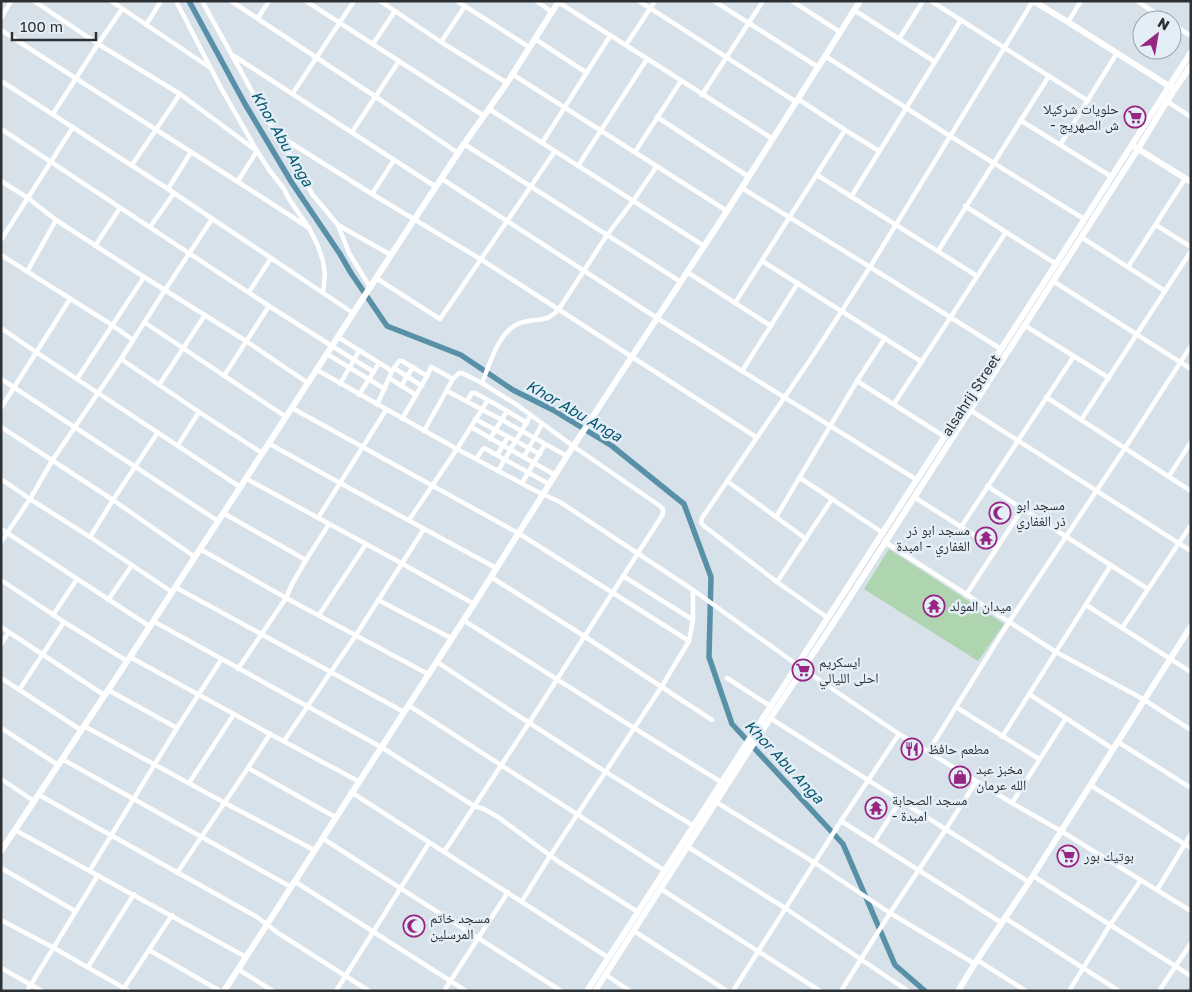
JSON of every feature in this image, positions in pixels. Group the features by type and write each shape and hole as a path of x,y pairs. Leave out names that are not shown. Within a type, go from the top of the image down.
{"street":[{"path":"1,18 11,1"},
{"path":"34,1 98,44 180,94 257,151"},
{"path":"111,1 210,67"},
{"path":"146,25 161,1"},
{"path":"176,1 257,151 309,228 323,261 325,274 324,292"},
{"path":"202,1 276,133 302,173 312,194 338,225 349,253 368,290"},
{"path":"231,1 458,153"},
{"path":"258,18 269,1"},
{"path":"306,1 484,116"},
{"path":"293,94 354,1"},
{"path":"380,1 507,83"},
{"path":"457,1 530,47"},
{"path":"536,1 552,12"},
{"path":"639,1 879,151"},
{"path":"626,45 655,1"},
{"path":"714,1 818,67"},
{"path":"702,95 763,1"},
{"path":"792,1 840,32"},
{"path":"224,991 358,781 464,620 542,494 742,188 860,1"},
{"path":"899,39 923,1"},
{"path":"931,1 1088,101"},
{"path":"828,618 704,526 701,522 702,518 870,267 1033,1 1171,88"},
{"path":"1068,22 1081,1"},
{"path":"1137,1 1151,10"},
{"path":"1,851 195,557 353,312 464,144 507,83 558,2 773,139"},
{"path":"441,42 464,6"},
{"path":"53,114 122,9"},
{"path":"854,10 934,62"},
{"path":"373,44 395,11"},
{"path":"851,196 961,20"},
{"path":"1,30 309,228"},
{"path":"542,143 610,36"},
{"path":"535,39 587,72"},
{"path":"1171,88 1191,52"},
{"path":"1060,145 1117,53"},
{"path":"233,55 436,187"},
{"path":"825,56 1084,220"},
{"path":"578,166 647,59"},
{"path":"352,132 399,61"},
{"path":"1171,88 1191,64"},
{"path":"512,74 727,211"},
{"path":"938,251 1049,76"},
{"path":"1,81 132,165 353,312"},
{"path":"635,152 681,81"},
{"name":"alsahrij Street","path":"752,740 770,706 801,666 885,542 1053,281 1171,88"},
{"path":"132,165 180,94"},
{"path":"1164,100 1191,118"},
{"path":"489,109 704,246"},
{"path":"657,118 749,177"},
{"path":"1020,120 1112,177"},
{"path":"2,237 73,127"},
{"path":"1,129 269,306 374,372"},
{"path":"735,303 845,130"},
{"path":"276,133 372,194 482,260 756,437"},
{"path":"464,144 681,282"},
{"path":"1128,267 1188,180 1135,147"},
{"name":"alsahrij Street","path":"752,740 770,718 828,618 1084,220 1112,177 1135,147"},
{"path":"238,181 257,151"},
{"path":"376,278 440,320 555,151"},
{"path":"168,189 191,152"},
{"path":"372,194 394,160"},
{"path":"482,383 499,343 510,328 516,324 548,318 559,310 607,235 657,166"},
{"path":"817,175 977,276"},
{"path":"442,179 657,318 917,480"},
{"path":"1,181 95,246 246,341 308,383"},
{"path":"742,188 1001,349"},
{"path":"150,227 174,193"},
{"path":"965,206 1056,264"},
{"path":"95,246 120,208"},
{"path":"1,542 30,499 52,461 212,219"},
{"path":"27,272 56,220"},
{"path":"338,225 391,255"},
{"path":"1156,225 1191,247"},
{"path":"894,404 1006,232"},
{"path":"1081,237 1165,291"},
{"path":"1081,420 1191,251"},
{"path":"1,255 133,340"},
{"path":"249,292 271,258"},
{"path":"762,261 922,362"},
{"path":"687,272 771,326"},
{"path":"77,379 144,277"},
{"path":"1053,281 1191,369"},
{"path":"742,371 798,283"},
{"path":"1,408 70,299"},
{"path":"224,376 269,306"},
{"path":"159,384 205,315"},
{"path":"144,322 286,417"},
{"path":"1024,325 1109,378"},
{"path":"1,328 240,487"},
{"path":"338,337 379,363 407,376 422,386"},
{"path":"776,517 857,381 885,338"},
{"path":"928,752 1009,622 1191,346"},
{"path":"340,384 359,351"},
{"path":"327,354 385,389"},
{"path":"961,527 1074,356"},
{"path":"121,359 262,453"},
{"path":"377,405 397,362 400,360 427,376"},
{"path":"360,395 379,363"},
{"path":"401,386 413,367"},
{"path":"402,419 431,367 453,379"},
{"path":"316,370 457,449 560,502 693,590 899,734 1191,911"},
{"path":"424,431 453,379 459,373 462,373 507,398 663,509 662,514 612,594 444,852"},
{"path":"389,378 416,395"},
{"path":"1,379 218,521"},
{"path":"857,381 945,437"},
{"path":"447,391 567,456"},
{"path":"466,401 474,393 527,423"},
{"path":"501,407 507,398"},
{"path":"1046,398 1191,491"},
{"path":"409,520 488,400"},
{"path":"292,408 518,533 689,641"},
{"path":"318,518 386,410"},
{"path":"970,410 1191,551"},
{"path":"489,451 496,430 507,411"},
{"path":"178,445 199,412"},
{"path":"498,471 531,415"},
{"path":"476,419 540,454"},
{"path":"524,457 542,424"},
{"path":"1,427 113,500 195,557"},
{"path":"470,427 555,475"},
{"path":"90,537 158,432"},
{"path":"498,455 508,437"},
{"path":"1168,476 1191,442"},
{"path":"268,443 496,568"},
{"path":"522,483 545,444"},
{"path":"476,459 483,448 549,484"},
{"path":"246,478 474,604"},
{"path":"800,478 883,532"},
{"path":"1,479 132,565 404,712"},
{"path":"728,481 806,539"},
{"path":"987,486 1148,589"},
{"path":"914,497 996,549"},
{"path":"777,582 832,498"},
{"path":"966,595 1022,508"},
{"path":"223,513 306,560"},
{"path":"238,670 286,598 306,560 329,524"},
{"path":"1122,628 1191,525"},
{"path":"1,529 108,600 381,747 474,806 498,817 550,856 638,912"},
{"path":"284,741 332,672 424,529"},
{"path":"885,542 1056,652 1144,699 1191,730"},
{"path":"319,615 366,544"},
{"path":"200,549 286,598 428,674"},
{"path":"108,600 132,565"},
{"path":"1002,737 1111,565"},
{"path":"623,576 692,620"},
{"path":"491,577 712,720"},
{"path":"1,580 64,622 128,659 198,694 358,781"},
{"path":"53,615 77,580"},
{"path":"522,901 662,686 689,641 693,590"},
{"path":"378,600 451,638"},
{"path":"1086,605 1191,672"},
{"path":"464,620 722,782"},
{"path":"19,690 64,622"},
{"path":"958,991 1191,626"},
{"path":"1,627 106,693 177,728"},
{"path":"1,644 9,632"},
{"path":"90,870 154,764 221,660"},
{"path":"437,662 529,723 694,826"},
{"path":"1,678 82,728 189,782 224,803 314,850"},
{"path":"727,678 770,706"},
{"path":"1029,694 1113,749"},
{"path":"408,705 665,870"},
{"path":"956,707 1039,759"},
{"path":"189,782 234,714"},
{"path":"770,718 946,829 1191,976"},
{"path":"1012,803 1066,718"},
{"path":"1,728 60,762 133,798 292,884 374,931 466,991"},
{"path":"177,873 270,734"},
{"path":"732,991 841,820 899,734"},
{"path":"587,991 722,782 752,740"},
{"path":"1118,742 1191,788"},
{"path":"595,991 688,847 746,749"},
{"path":"248,768 335,817"},
{"path":"1,779 34,801"},
{"path":"841,991 890,912 976,782"},
{"path":"1090,785 1191,848"},
{"path":"351,792 609,958"},
{"path":"39,795 257,917 369,991"},
{"path":"874,842 901,800"},
{"path":"716,802 890,912 1026,991"},
{"path":"841,820 918,870 1084,968 1119,991"},
{"path":"15,830 246,957"},
{"path":"1156,890 1191,834"},
{"path":"322,838 561,991"},
{"path":"336,991 429,843"},
{"path":"688,847 785,908 908,991"},
{"path":"1,868 75,911"},
{"path":"27,991 98,874"},
{"path":"1070,991 1141,880"},
{"path":"661,889 820,991"},
{"path":"444,991 508,892"},
{"path":"88,968 134,894"},
{"path":"1,920 54,948 125,990 172,915"},
{"path":"634,931 727,991"},
{"path":"1159,991 1191,943"},
{"path":"149,950 220,991"},
{"path":"1,968 42,991"},
{"path":"238,969 274,991"},
{"path":"606,975 630,991"}],"green space":[{"name":"ميدان المولد","path":"889,549 1004,624 978,661 864,589"}],"waterway":[{"name":"Khor Abu Anga","path":"189,1 245,104 292,183 387,326 461,355 513,390 553,410 612,446 684,504 711,577 709,657 732,724 843,844 895,965 925,991"}],"place":[{"name":"حلويات شركيلا - ش الصهريج","path":"1135,117"},
{"name":"مسجد ابو ذر الغفاري","path":"1000,513"},
{"name":"مسجد ابو ذر الغفاري - امبدة","path":"986,538"},
{"name":"ميدان المولد","path":"934,606"},
{"name":"ايسكريم احلى الليالي","path":"803,670"},
{"name":"مطعم حافظ","path":"912,749"},
{"name":"مخبز عبد الله عرمان","path":"960,777"},
{"name":"مسجد الصحابة - امبدة","path":"876,808"},
{"name":"بوتيك بور","path":"1068,856"},
{"name":"مسجد خاتم المرسلين","path":"414,926"}]}
